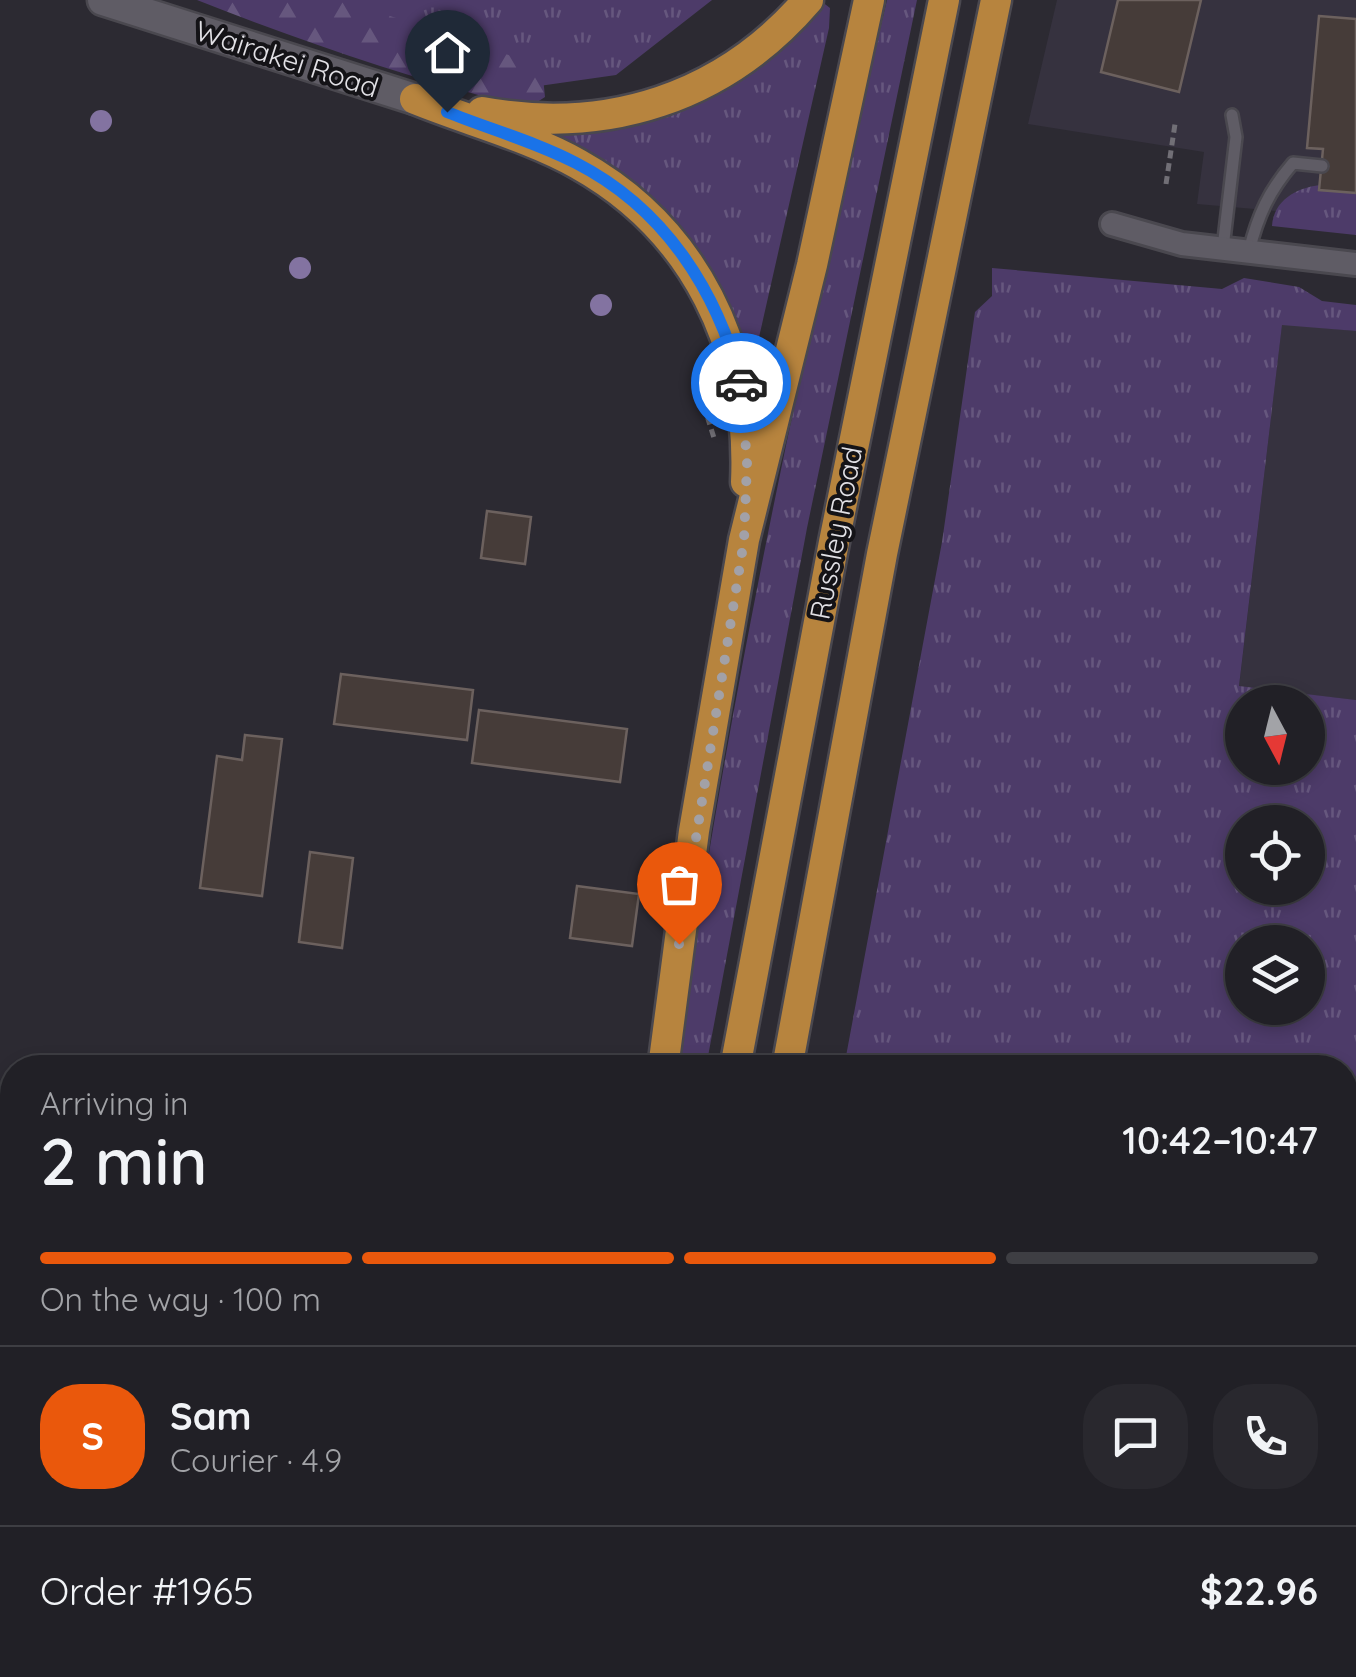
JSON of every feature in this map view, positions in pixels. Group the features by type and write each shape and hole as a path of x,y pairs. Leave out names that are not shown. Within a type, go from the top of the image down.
{"highway":[{"path":"415,100 523,119 572,120 646,108 702,86 738,64 770,40 808,0"},
{"path":"665,1055 694,831 744,540 812,265 870,0"},
{"name":"Russley Road","path":"737,1055 834,542 944,0"},
{"name":"Russley Road","path":"790,1055 882,554 996,0"},
{"path":"415,100 576,162 632,199 671,238 714,302 742,387 747,463 744,540"}],"street":[{"name":"Wairakei Road","path":"102,0 415,100"},
{"path":"1112,224 1182,244 1356,264"}],"lane":[{"path":"1223,248 1236,136 1232,115"},
{"path":"1249,251 1266,197 1278,180 1294,164 1322,166"}],"path":[{"path":"1166,184 1174,124"}],"shaded area":[{"path":"1057,0 1356,0 1356,218 1197,204 1204,152 1028,124"},
{"path":"1282,324 1356,331 1356,700 1325,697 1325,685 1239,685"}],"green space":[{"path":"197,0 373,0 390,16 527,61 543,77 545,97 528,108 486,97 361,60"},
{"path":"230,0 712,0 616,75 511,90"},
{"path":"887,0 917,0 807,528 708,1055 678,1055 742,665 825,265"},
{"path":"821,1 830,8 829,28 750,377 727,308 551,135 645,121 691,105"},
{"path":"1320,185 1356,188 1356,235 1272,226 1282,202 1303,189"},
{"path":"992,268 1222,289 1244,278 1299,287 1322,301 1356,305 1356,331 1282,325 1239,685 1225,685 1225,785 1325,785 1325,696 1356,700 1356,1055 846,1055 942,542 975,312 992,296"}],"building":[{"path":"1118,0 1201,0 1179,92 1101,72"},
{"path":"1319,16 1356,19 1356,193 1319,190 1323,149 1307,148"},
{"path":"487,511 531,517 525,564 481,558"},
{"path":"341,674 473,690 467,740 334,724"},
{"path":"479,710 627,729 620,782 472,763"},
{"path":"245,735 282,739 262,896 200,888 217,756 242,760"},
{"path":"310,852 353,858 342,948 299,942"},
{"path":"577,886 639,894 632,946 570,938"}],"way so far":[{"path":"679,944 694,831 744,540 747,463 741,383"}],"route":[{"path":"447,112 576,162 632,199 671,238 714,302 741,383"}]}
